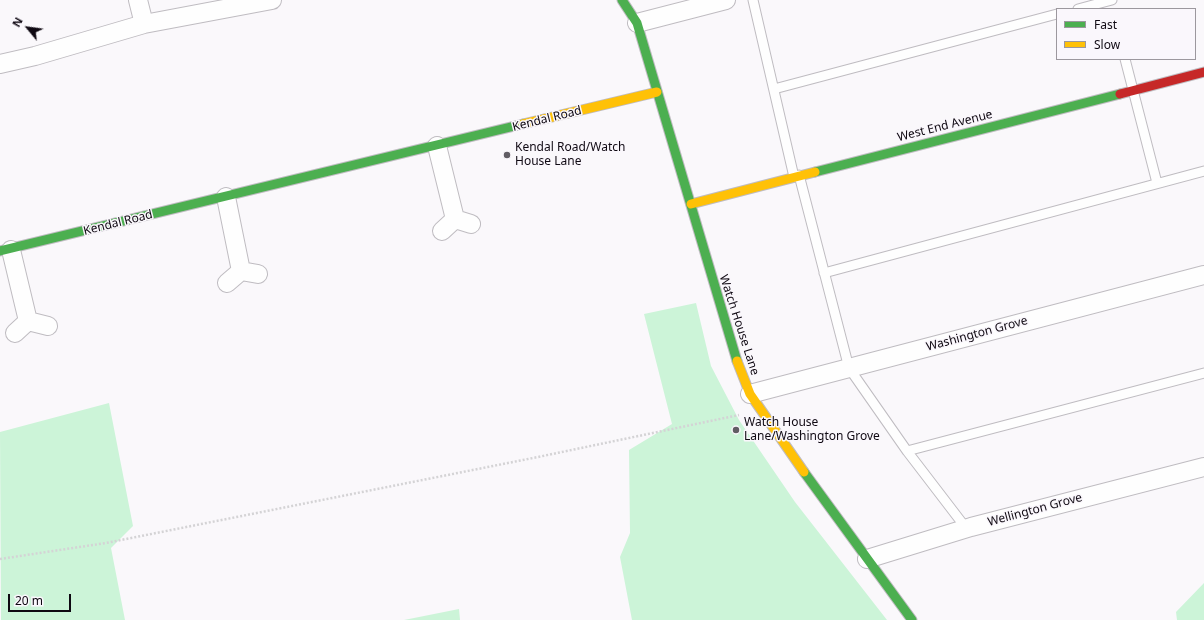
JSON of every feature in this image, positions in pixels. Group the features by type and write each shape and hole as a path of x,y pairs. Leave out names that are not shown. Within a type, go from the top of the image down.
{"street":[{"path":"138,0 144,24"},
{"path":"0,64 35,56 144,24 272,0"},
{"name":"Watch House Lane","path":"622,0 637,23 692,204 733,352 750,394 806,476 912,620"},
{"path":"637,23 726,0"},
{"name":"West End Avenue","path":"692,204 1204,72"},
{"name":"Kendal Road","path":"28,321 5,250 657,92"},
{"path":"437,146 456,225"},
{"path":"226,197 250,272 227,283"},
{"name":"Washington Grove","path":"750,394 1204,275"},
{"path":"15,334 28,321 48,326"},
{"name":"Wellington Grove","path":"868,559 966,528 1204,466"}],"lane":[{"path":"753,0 796,176 824,273 848,368 907,452 966,528"},
{"path":"1082,8 1111,0"},
{"path":"774,89 1056,14"},
{"path":"1125,60 1157,183"},
{"path":"824,273 1204,171"},
{"path":"907,452 1204,373"}],"path":[{"path":"0,559 106,543 538,457 761,410"}],"green space":[{"path":"696,303 711,366 739,420 795,502 887,620 632,620 620,557 630,533 629,450 672,424 644,314"},
{"path":"109,403 133,526 111,548 125,620 1,620 0,432"},
{"path":"1204,583 1204,620 1177,620 1176,612"},
{"path":"459,609 460,620 404,620"}],"traffic: fast":[{"path":"622,0 637,23 737,361"},
{"path":"815,172 1120,94"},
{"path":"0,251 523,124"},
{"path":"804,472 912,620"}],"traffic: slow":[{"path":"523,124 657,92"},
{"path":"691,204 815,172"},
{"path":"737,361 750,394 804,472"}],"traffic: jam":[{"path":"1120,94 1204,72"}],"place":[{"name":"Kendal Road/Watch House Lane","path":"507,155"},
{"name":"Watch House Lane/Washington Grove","path":"736,430"}]}
